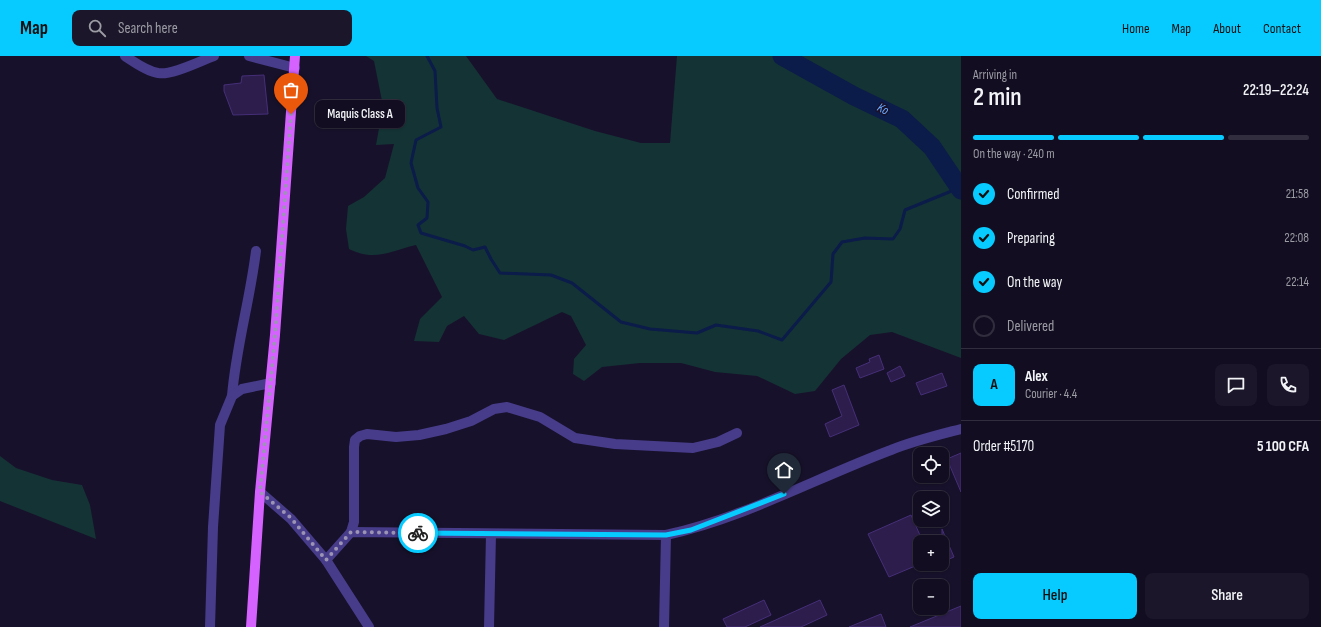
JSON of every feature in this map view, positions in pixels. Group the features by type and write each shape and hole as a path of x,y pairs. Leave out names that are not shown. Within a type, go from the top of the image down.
{"main road":[{"path":"251,627 260,492 271,382 295,56"}],"street":[{"path":"125,56 138,65 158,73 173,71 214,56"},
{"path":"249,56 295,68"},
{"path":"210,627 220,425 232,396 235,360 252,284 256,251"},
{"path":"232,396 242,389 271,382"},
{"path":"326,560 351,532 354,522 354,447 355,440 360,436 367,434 396,437 419,435 446,429 470,421 494,409 507,407 540,417 575,438 615,444 693,448 718,442 737,433"},
{"path":"351,532 666,535 691,530 742,511 892,449 961,429"},
{"path":"260,492 291,518 326,560 369,627"},
{"path":"489,627 491,534"},
{"path":"664,627 666,535"}],"green space":[{"path":"366,56 466,56 497,99 595,131 641,143 670,143 677,56 961,56 961,358 892,332 870,335 841,359 815,391 795,394 757,376 715,372 681,363 640,363 602,367 584,381 573,374 574,359 586,345 571,316 562,312 504,340 479,334 464,316 447,326 439,342 414,341 420,319 442,297 416,245 375,255 358,253 349,249 346,229 348,206 364,197 385,178 394,144 376,145 383,106 374,61"},
{"path":"0,456 16,468 52,480 82,485 90,505 96,539 0,501"}],"building":[{"path":"264,75 268,114 233,115 224,91 224,85 241,83 242,76"},
{"path":"879,355 884,369 860,378 856,368 870,362 869,359"},
{"path":"900,366 905,376 891,382 887,373"},
{"path":"942,373 947,386 921,395 916,383"},
{"path":"844,385 859,425 830,437 825,424 842,416 832,390"},
{"path":"961,453 961,492 949,464 949,458"},
{"path":"911,515 913,520 913,527 916,527 920,535 913,535 913,567 889,577 868,534"},
{"path":"949,545 954,557 949,559"},
{"path":"764,600 771,615 745,627 727,627 723,619"},
{"path":"820,600 827,615 801,627 760,627"},
{"path":"961,606 961,627 910,627 939,615 949,615 949,611"},
{"path":"881,614 886,627 849,627"}],"waterway":[{"path":"427,56 435,71 437,108 441,127 416,140 411,163 418,188 428,202 427,218 418,225 421,233 465,246 473,250 485,247 500,273 551,275 572,283 621,322 650,329 697,333 716,325 758,331 782,340 831,282 833,254 842,242 865,238 893,239 900,229 905,210 959,188"},
{"name":"Ko","path":"782,56 854,96 902,119 932,147 961,190"}],"way so far":[{"path":"291,114 275,336 260,492 291,518 326,560 351,532 418,533"}],"place":[{"name":"Maquis Class A","path":"291,114"}],"route":[{"path":"418,533 666,535 691,530 784,494"}]}
